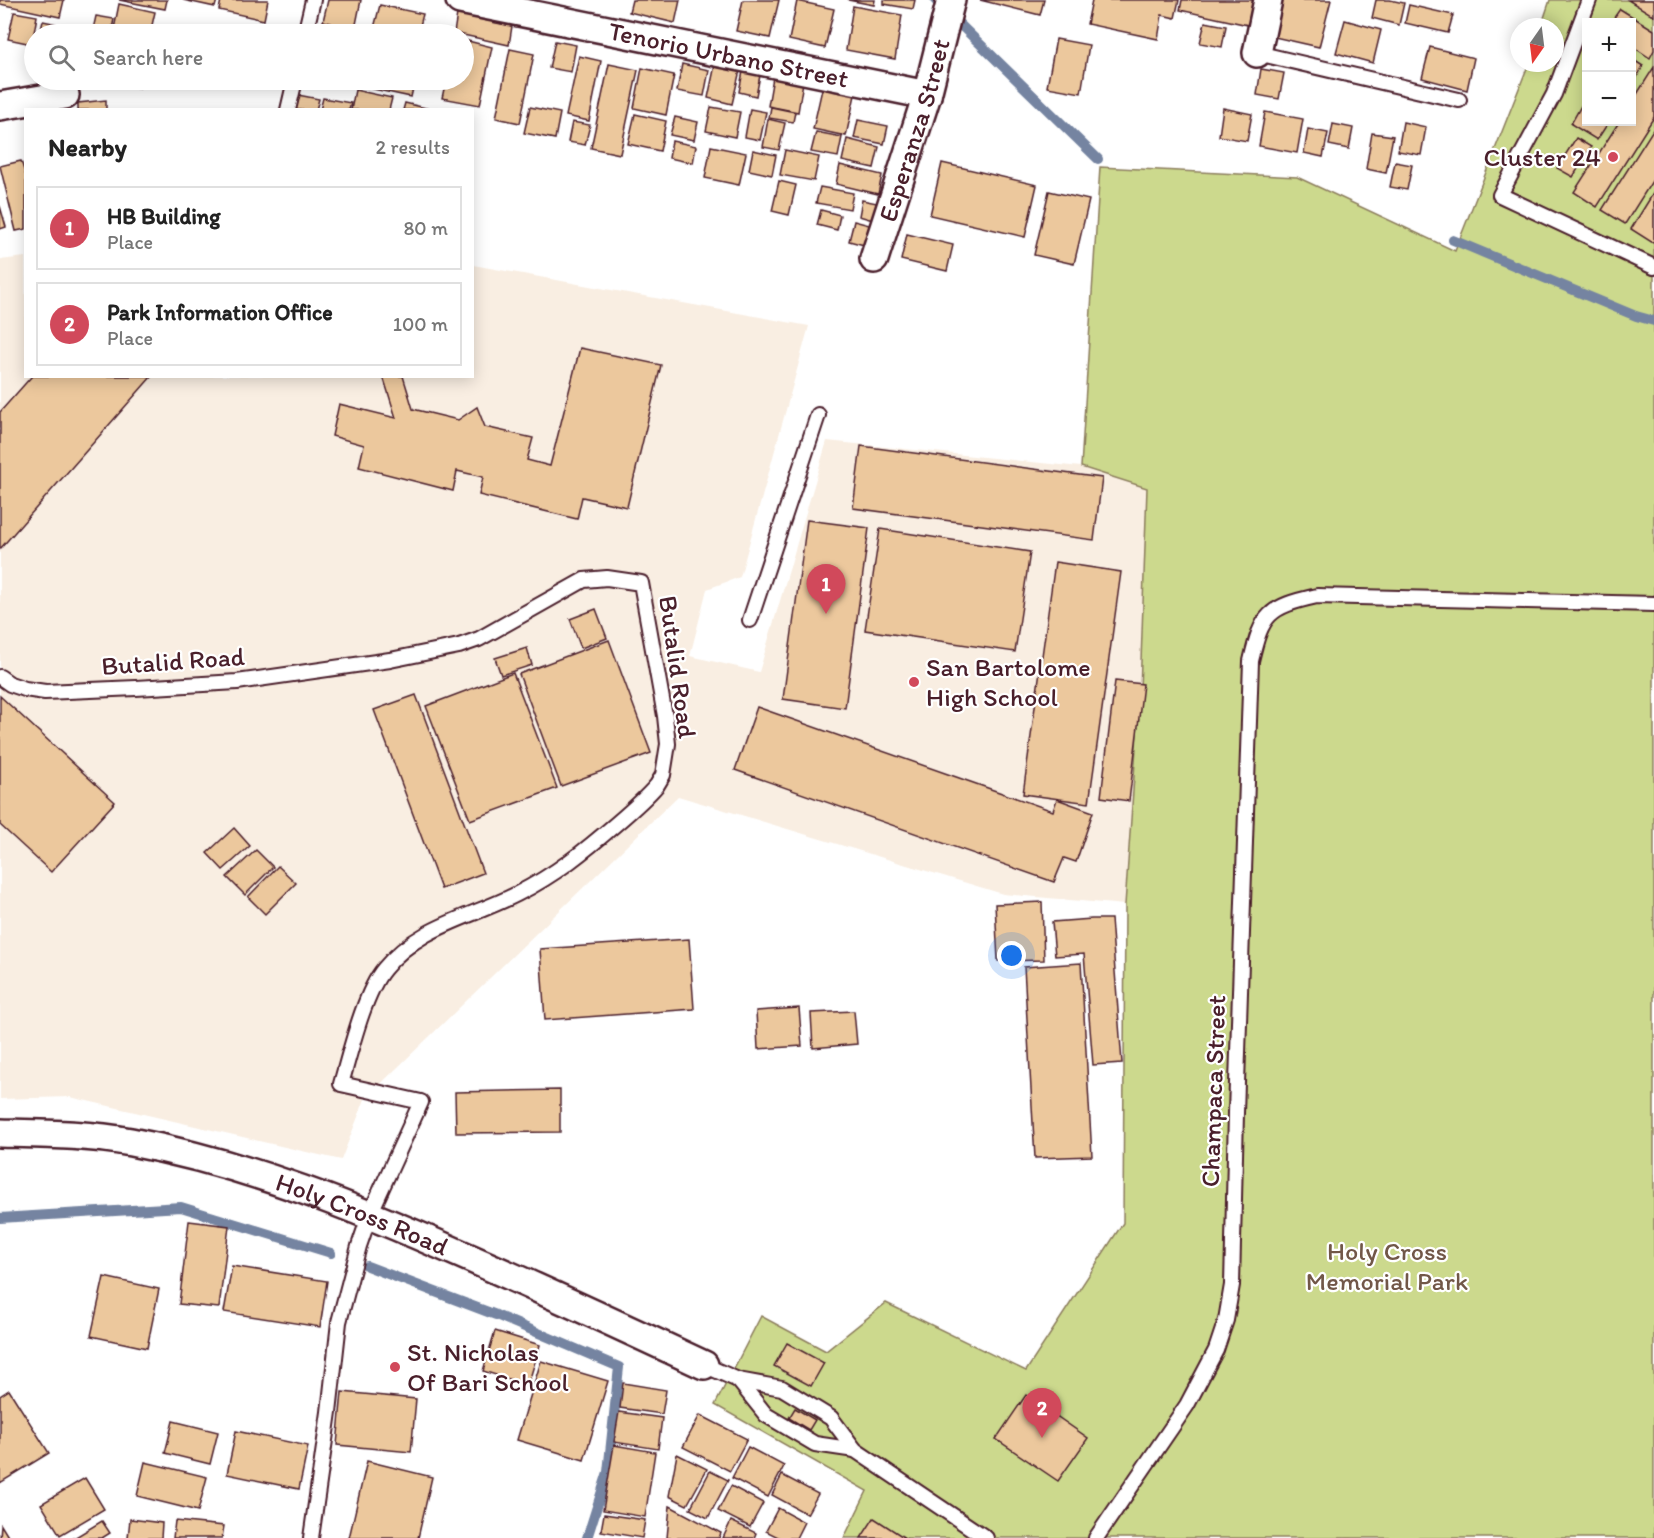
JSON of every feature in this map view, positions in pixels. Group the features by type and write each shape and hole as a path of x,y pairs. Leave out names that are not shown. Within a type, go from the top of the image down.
{"street":[{"name":"Tenorio Urbano Street","path":"460,0 502,4 927,95"},
{"name":"Esperanza Street","path":"874,259 927,95 951,0"},
{"path":"1257,52 1268,0"},
{"path":"0,106 65,95"},
{"name":"Holy Cross Road","path":"0,1133 59,1135 129,1142 204,1158 370,1214 704,1365"}],"lane":[{"path":"307,24 313,0"},
{"path":"1588,0 1554,94 1500,195 1654,267"},
{"path":"1257,52 1459,100"},
{"path":"288,108 293,90"},
{"path":"750,620 818,415"},
{"name":"Butalid Road","path":"0,677 10,684 45,692 237,682 390,660 459,646 479,639 584,580 607,578 641,584 665,716 668,744 663,775 657,785 576,859 548,878 516,895 430,931 404,947 382,971 368,1000 341,1084 421,1102 370,1214"},
{"name":"Champaca Street","path":"1096,1538 1186,1405 1216,1350 1228,1308 1232,1285 1251,661 1258,631 1271,612 1295,601 1317,596 1654,604"},
{"path":"311,1538 339,1322 370,1214"},
{"path":"704,1365 738,1380 782,1388 804,1401 831,1418 855,1450 986,1538"},
{"path":"738,1380 766,1415 815,1444 855,1450"}],"shaded area":[{"path":"24,257 24,378 474,378 474,265 809,326 740,577 707,589 690,656 759,672 827,441 1081,467 1147,487 1140,691 1125,905 1003,894 678,796 365,1099 341,1160 70,1097 0,1099 0,260"}],"green space":[{"name":"Holy Cross Memorial Park","path":"1550,0 1654,0 1654,1538 844,1538 867,1491 715,1405 761,1316 826,1351 886,1303 1026,1371 1123,1223 1125,905 1140,691 1147,488 1081,467 1100,167 1297,177 1455,251 1525,72 1564,72 1564,18 1544,18"}],"building":[{"path":"0,0 64,0 60,17 0,4"},
{"path":"119,0 167,0 165,9"},
{"path":"183,0 217,0 215,7"},
{"path":"221,0 268,0 264,20 219,10"},
{"path":"328,0 361,0 356,24 331,24 323,21"},
{"path":"632,0 680,0 675,23 629,12"},
{"path":"743,0 779,0 770,38 736,31"},
{"path":"848,0 875,0 874,5"},
{"path":"884,0 915,0 913,9 884,4"},
{"path":"980,0 1044,0 1040,15"},
{"path":"1092,0 1179,0 1175,18 1162,15 1158,39 1087,24"},
{"path":"1182,0 1253,0 1248,25 1180,10"},
{"path":"1279,0 1331,0 1319,47 1270,36"},
{"path":"1376,0 1404,3 1399,25 1372,18"},
{"path":"1628,0 1654,0 1654,16"},
{"path":"797,1 834,9 825,48 789,40"},
{"path":"119,4 155,12 152,24 115,24"},
{"path":"380,5 423,14 420,24 375,24"},
{"path":"1409,5 1453,15 1448,33 1405,23"},
{"path":"853,6 902,15 895,59 846,50"},
{"path":"1620,9 1635,18 1614,18"},
{"path":"14,12 37,16 36,24 24,24 24,42 8,39"},
{"path":"457,14 512,26 509,45 474,37 474,24 455,24"},
{"path":"96,16 114,19 113,24 94,24"},
{"path":"1636,19 1654,30 1654,50 1650,58 1636,49"},
{"path":"1345,20 1381,30 1373,63 1336,53"},
{"path":"1205,22 1226,26 1222,47 1200,43"},
{"path":"1056,39 1089,45 1081,93 1047,87"},
{"path":"555,41 576,45 571,72 549,68"},
{"path":"474,42 492,47 480,105 442,98 444,90 474,90"},
{"path":"1430,47 1474,58 1467,90 1422,78"},
{"path":"510,49 534,54 520,123 496,118"},
{"path":"579,56 601,61 589,121 566,116"},
{"path":"716,60 741,66 732,104 708,98"},
{"path":"1636,62 1643,66 1636,79"},
{"path":"609,64 638,70 620,154 591,148"},
{"path":"682,64 709,70 704,96 677,91"},
{"path":"744,66 761,70 756,96 739,92"},
{"name":"Cluster 24","path":"1654,67 1654,117 1597,207 1574,192 1616,126 1636,126 1636,96"},
{"path":"642,68 674,75 666,115 634,108"},
{"path":"1261,69 1284,73 1279,99 1257,95"},
{"path":"773,77 803,82 798,112 768,106"},
{"path":"822,89 855,95 846,136 813,129"},
{"path":"355,90 392,98 390,108 351,108"},
{"path":"378,90 413,90 411,97"},
{"path":"298,95 319,99 317,108 295,108"},
{"path":"323,98 351,103 350,108 320,108"},
{"path":"106,100 106,108 78,108 78,103"},
{"path":"405,103 426,108 404,108"},
{"path":"1581,106 1582,126 1606,126 1597,140 1571,124"},
{"path":"530,107 560,113 555,139 524,133"},
{"path":"711,107 740,112 735,137 706,131"},
{"path":"771,107 795,112 793,122 769,118"},
{"path":"1223,108 1252,114 1247,141 1219,136"},
{"path":"750,109 766,112 760,140 745,137"},
{"path":"1265,112 1303,119 1297,153 1259,146"},
{"path":"635,114 666,121 660,151 628,144"},
{"path":"675,117 698,122 694,140 670,135"},
{"path":"768,119 785,123 779,150 763,147"},
{"path":"858,120 888,126 884,144 854,138"},
{"path":"572,122 590,125 585,145 568,142"},
{"path":"1403,122 1426,127 1421,155 1398,151"},
{"path":"1333,124 1353,128 1349,149 1329,145"},
{"path":"1654,128 1654,178 1625,224 1602,210"},
{"path":"1308,129 1328,133 1323,157 1304,153"},
{"path":"816,132 842,137 838,157 811,152"},
{"path":"1372,133 1393,136 1386,173 1366,169"},
{"path":"1576,138 1591,147 1573,177 1557,168"},
{"path":"847,139 879,147 874,168 842,161"},
{"path":"672,141 696,146 693,163 669,158"},
{"path":"711,146 746,153 739,185 705,178"},
{"path":"753,150 776,155 772,175 749,170"},
{"path":"785,150 819,157 814,181 780,175"},
{"path":"21,161 24,170 24,229 16,231 0,166"},
{"path":"1395,162 1412,165 1407,190 1390,187"},
{"path":"942,163 1037,185 1025,237 930,215"},
{"path":"840,165 882,175 878,194 836,184"},
{"path":"779,181 796,185 789,215 772,211"},
{"path":"820,187 853,193 850,209 816,203"},
{"path":"1049,191 1089,200 1074,264 1034,255"},
{"path":"1654,192 1654,241 1653,243 1631,229"},
{"path":"862,200 877,203 873,220 859,216"},
{"path":"0,206 6,227 0,229"},
{"path":"821,210 840,215 837,230 817,225"},
{"path":"854,221 873,226 868,246 849,241"},
{"path":"907,234 953,245 947,271 901,260"},
{"path":"580,348 661,365 627,507 582,497 577,519 479,495 483,477 457,471 453,491 359,467 364,445 332,436 339,404 396,418 384,378 404,378 413,409 458,420 477,407 485,427 533,438 527,460 550,466"},
{"path":"30,378 150,378 0,549 0,412"},
{"path":"861,446 1102,478 1094,540 853,508"},
{"path":"807,520 869,528 845,708 783,699"},
{"path":"880,529 1030,552 1015,652 865,630"},
{"path":"1055,562 1121,572 1089,803 1023,794"},
{"path":"596,609 607,638 581,648 570,619"},
{"path":"609,640 651,753 561,786 519,674"},
{"path":"527,648 532,665 501,675 495,658"},
{"path":"513,673 557,788 470,820 426,706"},
{"path":"1115,681 1143,684 1129,801 1101,797"},
{"path":"416,695 483,873 441,889 374,710"},
{"path":"0,696 115,802 51,872 0,825"},
{"path":"757,707 1053,811 1057,799 1093,812 1076,862 1064,858 1054,882 735,770"},
{"path":"234,828 250,846 223,870 207,853"},
{"path":"256,850 273,867 245,895 227,877"},
{"path":"278,866 296,883 265,914 248,897"},
{"path":"1042,902 1044,960 998,961 995,904"},
{"path":"1111,919 1122,1063 1093,1065 1084,954 1055,956 1052,922"},
{"path":"689,939 694,1009 545,1020 540,949"},
{"path":"1081,963 1092,1156 1035,1158 1024,967"},
{"path":"799,1008 802,1046 758,1049 756,1011"},
{"path":"854,1011 857,1044 813,1048 811,1013"},
{"path":"560,1090 560,1132 456,1133 455,1092"},
{"path":"189,1221 229,1226 219,1308 179,1304"},
{"path":"232,1266 327,1281 320,1327 224,1312"},
{"path":"104,1277 159,1289 147,1348 91,1336"},
{"path":"495,1331 540,1345 528,1385 483,1371"},
{"path":"787,1343 824,1363 811,1386 774,1366"},
{"path":"541,1361 608,1381 584,1460 517,1440"},
{"path":"623,1383 666,1390 662,1414 620,1408"},
{"path":"9,1390 49,1453 0,1483 0,1396"},
{"path":"342,1392 416,1399 411,1452 337,1445"},
{"path":"1026,1395 1088,1438 1058,1481 996,1439"},
{"path":"795,1408 815,1420 809,1430 789,1418"},
{"path":"619,1412 662,1418 658,1449 614,1442"},
{"path":"700,1415 747,1439 730,1471 683,1447"},
{"path":"173,1421 218,1432 210,1464 165,1453"},
{"path":"236,1431 308,1446 299,1489 227,1474"},
{"path":"614,1445 655,1452 645,1517 603,1510"},
{"path":"748,1447 784,1466 768,1497 732,1478"},
{"path":"677,1454 707,1469 687,1505 669,1496"},
{"path":"367,1461 432,1477 418,1538 349,1538"},
{"path":"145,1462 207,1477 198,1511 137,1496"},
{"path":"710,1471 728,1480 708,1518 690,1509"},
{"path":"782,1475 818,1494 807,1514 772,1495"},
{"path":"85,1478 104,1509 60,1535 41,1504"},
{"path":"731,1486 763,1503 750,1527 718,1511"},
{"path":"670,1506 721,1533 719,1538 667,1538"},
{"path":"778,1508 804,1522 796,1538 780,1538 766,1531"},
{"path":"604,1514 645,1520 642,1538 601,1531"},
{"path":"874,1518 905,1538 861,1538"},
{"path":"130,1519 162,1523 161,1538 128,1538"},
{"path":"102,1521 110,1533 102,1538 74,1538"},
{"path":"175,1521 224,1526 222,1538 173,1538"},
{"path":"731,1521 756,1533 754,1538 723,1538"},
{"path":"1,1525 9,1538 0,1538"}],"waterway":[{"path":"935,0 1098,159"},
{"path":"1453,240 1636,316 1654,321"},
{"path":"0,1218 181,1207 331,1253"},
{"path":"367,1266 496,1315 619,1367 608,1472 587,1538"}],"place":[{"name":"Cluster 24","path":"1613,157"},
{"name":"HB Building","path":"826,614"},
{"name":"San Bartolome High School","path":"914,682"},
{"name":"St. Nicholas Of Bari School","path":"395,1367"},
{"name":"Park Information Office","path":"1042,1438"}]}
